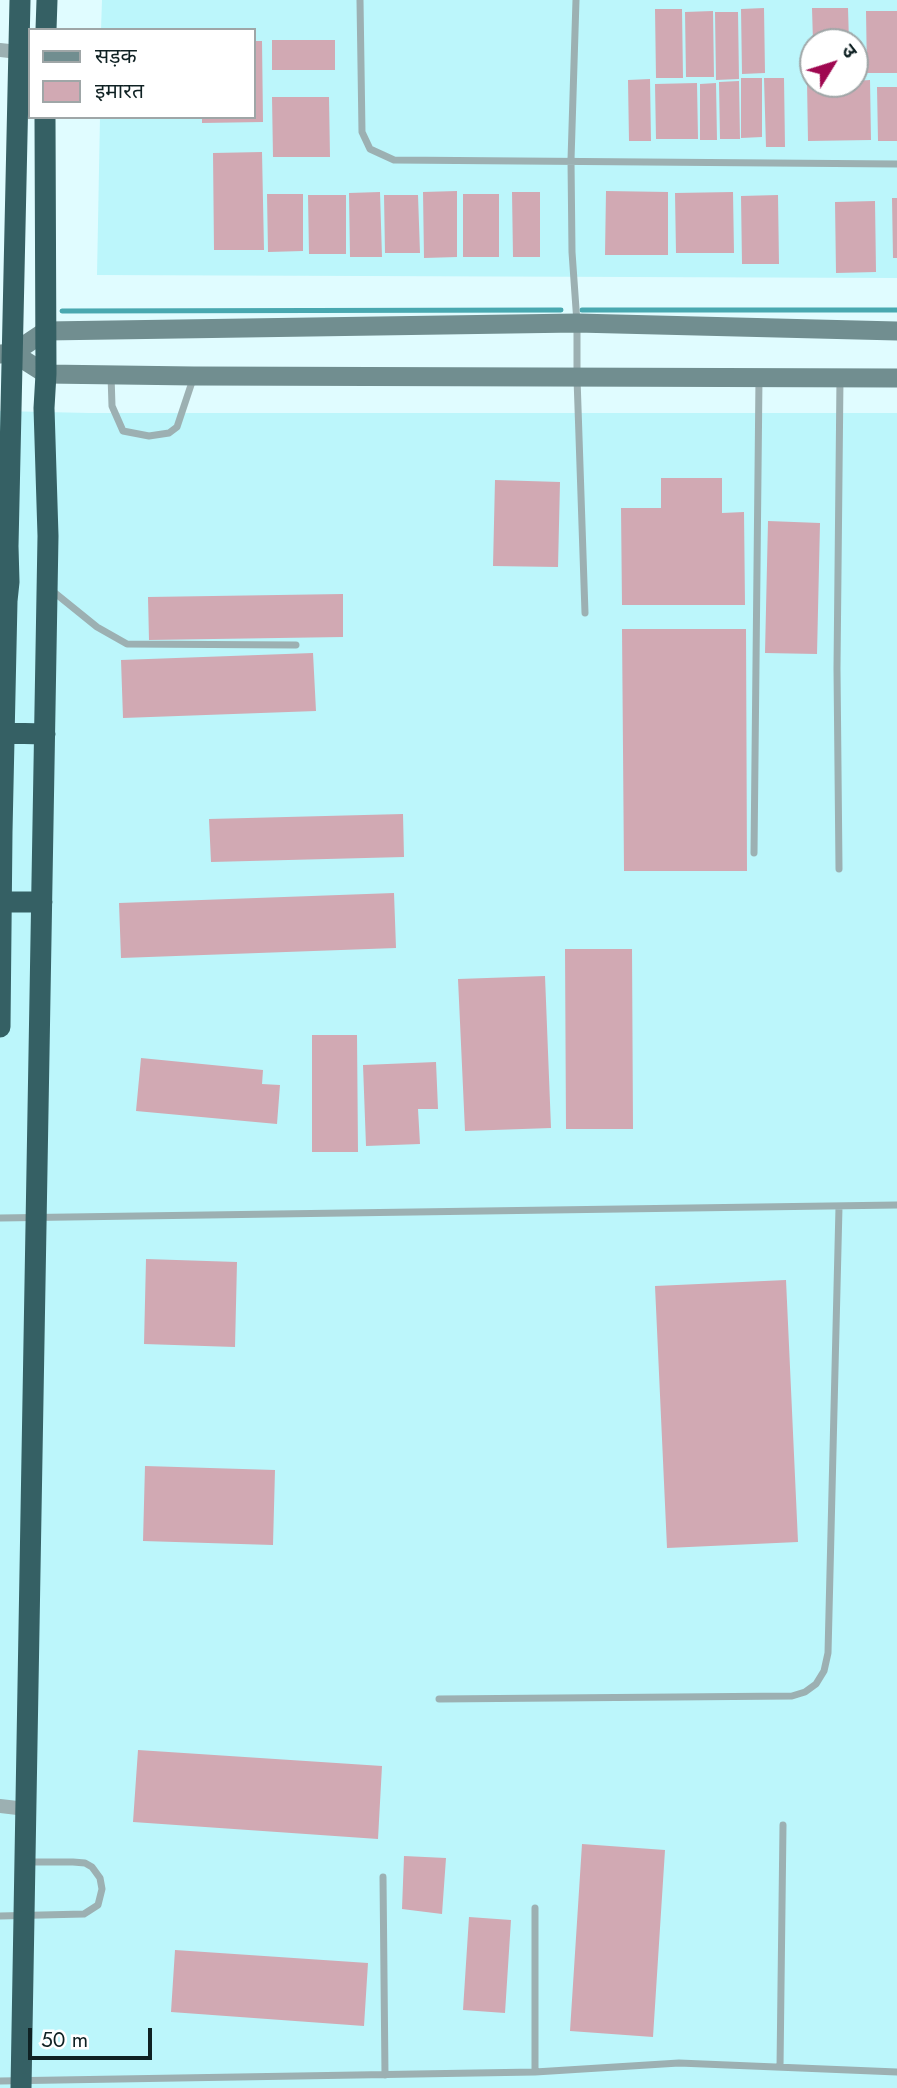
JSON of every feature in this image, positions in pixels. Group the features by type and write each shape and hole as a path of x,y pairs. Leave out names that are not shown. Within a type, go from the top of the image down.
{"highway":[{"path":"0,1027 9,50 20,0"},
{"path":"46,28 47,0"},
{"path":"21,2084 47,587 44,408 46,119"},
{"path":"3,743 45,734"},
{"path":"1,902 42,902"}],"street":[{"path":"6,354 46,331 577,323 897,331"},
{"path":"6,354 46,374 897,378"},
{"path":"0,1806 26,1809"}],"lane":[{"path":"360,0 362,132 370,149 394,160 897,164"},
{"path":"576,0 571,160 572,252 577,323 585,612"},
{"path":"111,374 112,406 119,425 123,431 149,436 169,433 177,427 194,376"},
{"path":"754,853 759,378"},
{"path":"839,869 837,654 840,378"},
{"path":"47,587 97,627 127,644 296,645"},
{"path":"0,1218 897,1205"},
{"path":"439,1699 792,1696 805,1692 816,1684 824,1671 828,1653 839,1207"},
{"path":"780,2067 783,1825"},
{"path":"0,1916 85,1914 98,1905 102,1889 100,1878 92,1867 85,1864 26,1862"},
{"path":"383,1877 385,2075"},
{"path":"535,1908 535,2072"},
{"path":"0,2081 21,2084 535,2072 679,2063 897,2072"}],"shaded area":[{"path":"102,0 897,0 897,278 97,275 100,119 256,119 256,28 101,28"},
{"path":"0,411 897,413 897,2088 0,2088"}],"building":[{"path":"764,8 765,73 742,74 741,9"},
{"path":"812,8 848,8 849,28 813,28"},
{"path":"655,9 682,9 683,78 656,78"},
{"path":"713,11 714,77 686,77 685,12"},
{"path":"866,11 897,11 897,73 869,73 869,28 866,28"},
{"path":"715,12 738,12 739,79 716,80"},
{"path":"272,40 335,40 335,70 272,70"},
{"path":"256,41 262,41 263,122 202,123 202,119 256,119"},
{"path":"741,78 762,78 762,137 741,138"},
{"path":"764,78 784,78 785,147 766,147"},
{"path":"650,79 651,141 629,141 628,80"},
{"path":"869,80 871,140 808,141 807,98 869,98"},
{"path":"739,81 740,139 720,139 719,82"},
{"path":"697,83 698,139 656,139 655,84"},
{"path":"716,83 717,140 700,140 700,84"},
{"path":"877,87 897,87 897,141 878,141"},
{"path":"272,97 329,97 330,157 273,157"},
{"path":"262,152 264,250 214,250 213,153"},
{"path":"457,191 457,257 424,258 423,192"},
{"path":"606,191 668,192 668,255 605,255"},
{"path":"380,192 382,257 350,257 349,193"},
{"path":"512,192 540,192 540,257 513,257"},
{"path":"733,192 734,253 676,253 675,193"},
{"path":"267,194 303,194 303,251 268,252"},
{"path":"463,194 499,194 499,257 463,257"},
{"path":"308,195 346,195 346,254 309,254"},
{"path":"384,195 418,195 420,253 385,253"},
{"path":"778,195 779,264 742,264 741,196"},
{"path":"892,198 897,198 897,258 893,258"},
{"path":"875,201 876,272 836,273 835,202"},
{"path":"661,478 722,478 722,513 744,512 745,605 622,605 621,508 661,508"},
{"path":"495,480 560,482 558,567 493,566"},
{"path":"768,521 820,523 817,654 765,653"},
{"path":"343,594 343,637 149,640 148,597"},
{"path":"622,629 746,629 747,871 624,871"},
{"path":"313,653 316,711 123,718 121,660"},
{"path":"403,814 404,857 211,862 209,819"},
{"path":"394,893 396,948 121,958 119,903"},
{"path":"565,949 632,949 633,1129 566,1129"},
{"path":"545,976 551,1128 465,1131 458,979"},
{"path":"312,1035 357,1035 358,1152 312,1152"},
{"path":"141,1058 263,1070 262,1084 280,1085 277,1124 136,1111"},
{"path":"436,1062 438,1109 418,1109 420,1144 366,1146 363,1065"},
{"path":"146,1259 237,1262 235,1347 144,1344"},
{"path":"786,1280 798,1542 667,1548 655,1286"},
{"path":"145,1466 275,1470 273,1545 143,1541"},
{"path":"138,1750 382,1766 378,1839 133,1822"},
{"path":"582,1844 665,1850 653,2037 570,2031"},
{"path":"404,1856 446,1858 442,1914 402,1909"},
{"path":"469,1917 511,1920 505,2013 463,2010"},
{"path":"175,1950 368,1963 364,2026 171,2012"}],"waterway":[{"path":"62,311 561,310"},
{"path":"582,310 897,310"}]}
